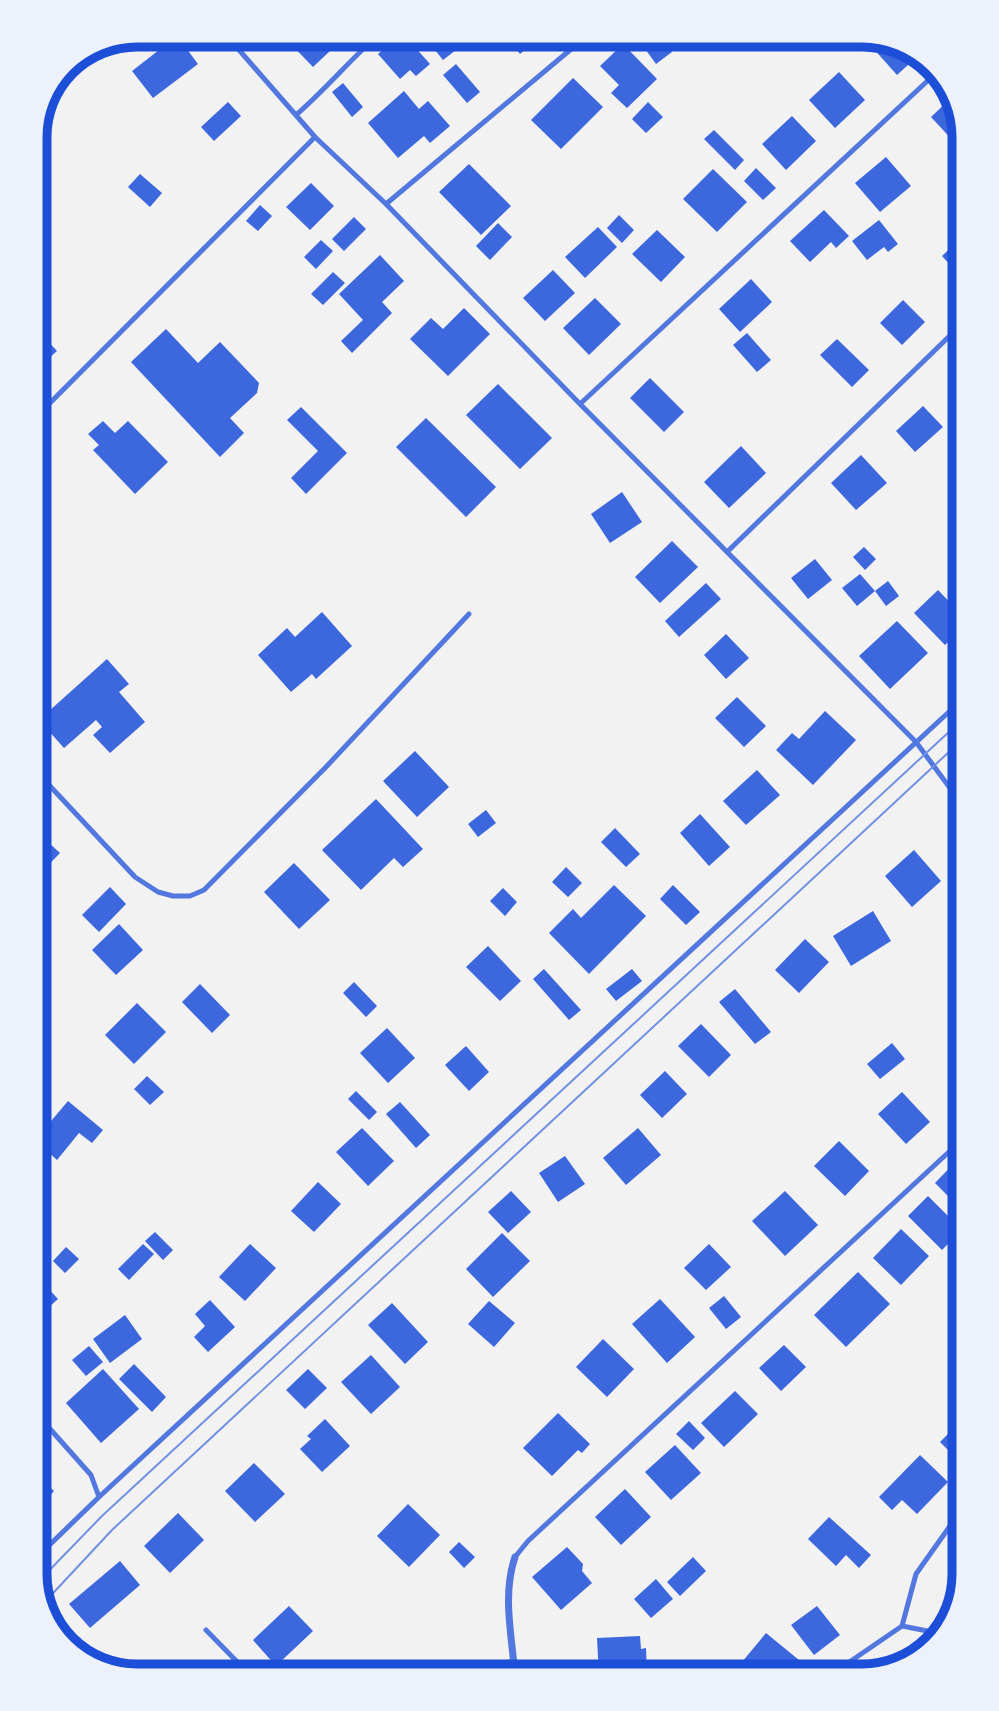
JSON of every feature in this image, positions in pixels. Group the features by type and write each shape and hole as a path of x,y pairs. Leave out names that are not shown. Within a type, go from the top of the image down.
{"street":[{"path":"514,1664 507,1592 508,1577 515,1557"}],"lane":[{"path":"236,47 315,137 386,204 580,404 916,742 952,791"},
{"path":"296,115 327,88 340,71 365,47"},
{"path":"386,204 573,47"},
{"path":"580,404 930,79"},
{"path":"47,406 315,137"},
{"path":"727,552 952,334"},
{"path":"47,783 135,877 158,892 173,896 190,896 204,890 326,767 469,614"},
{"path":"47,1547 952,709"},
{"path":"515,1557 528,1541 952,1149"},
{"path":"47,1426 91,1475 99,1497"},
{"path":"847,1664 902,1626 916,1574 952,1524"},
{"path":"902,1626 930,1632"},
{"path":"206,1630 239,1664"},
{"path":"500,1664 514,1661"}],"building":[{"path":"163,47 185,47 198,64 153,98 132,71"},
{"path":"294,47 334,47 313,67"},
{"path":"386,47 415,47 430,64 416,76 410,70 400,79 378,54"},
{"path":"433,47 460,47 443,60"},
{"path":"514,47 528,47 520,54"},
{"path":"620,47 626,47 657,79 627,108 611,93 619,85 600,66"},
{"path":"644,47 668,47 672,52 656,64"},
{"path":"873,48 911,62 897,75"},
{"path":"456,64 480,92 467,103 443,75"},
{"path":"839,72 865,100 835,128 809,100"},
{"path":"573,78 603,107 561,149 531,120"},
{"path":"343,83 363,107 352,117 332,92"},
{"path":"404,91 419,109 428,101 450,126 430,143 424,136 398,158 368,123"},
{"path":"228,102 241,116 214,141 201,127"},
{"path":"648,102 663,117 646,133 632,119"},
{"path":"945,104 952,140 931,117"},
{"path":"792,116 816,141 786,170 762,144"},
{"path":"714,130 744,160 735,170 704,139"},
{"path":"886,157 911,186 880,212 855,183"},
{"path":"469,164 511,206 481,235 439,192"},
{"path":"756,168 776,188 763,200 744,181"},
{"path":"713,169 747,202 717,232 683,199"},
{"path":"140,174 162,193 150,207 128,187"},
{"path":"311,183 334,206 310,230 286,207"},
{"path":"260,205 272,216 258,231 246,221"},
{"path":"824,210 849,236 836,248 831,242 810,262 790,241"},
{"path":"619,215 634,230 622,243 607,228"},
{"path":"354,217 366,229 344,251 332,239"},
{"path":"879,220 898,244 888,252 884,247 867,260 852,241"},
{"path":"498,223 512,237 490,260 476,246"},
{"path":"598,227 617,247 585,278 565,257"},
{"path":"657,230 685,257 661,282 632,254"},
{"path":"321,240 333,251 316,269 304,257"},
{"path":"952,246 952,267 942,256"},
{"path":"380,255 404,281 382,302 392,313 352,353 341,341 363,320 339,294"},
{"path":"553,270 575,293 545,321 523,298"},
{"path":"333,272 345,283 323,305 311,294"},
{"path":"751,279 772,302 740,332 719,309"},
{"path":"595,298 621,324 589,355 563,328"},
{"path":"903,300 925,322 902,345 880,323"},
{"path":"464,308 490,334 448,376 410,339 431,318 443,329"},
{"path":"166,329 198,363 220,342 259,383 257,393 230,418 244,433 220,457 131,362"},
{"path":"747,333 771,360 757,372 733,345"},
{"path":"837,339 869,370 852,387 820,355"},
{"path":"47,340 57,351 47,360"},
{"path":"650,378 684,412 664,432 630,398"},
{"path":"498,384 552,438 520,469 466,415"},
{"path":"923,406 943,427 915,452 896,431"},
{"path":"301,407 347,453 306,494 291,478 318,451 287,420"},
{"path":"426,418 496,487 466,517 396,447"},
{"path":"103,421 115,433 128,421 168,462 135,494 93,450 99,445 88,434"},
{"path":"741,446 766,473 729,508 704,482"},
{"path":"861,455 887,483 856,510 831,483"},
{"path":"622,492 642,522 610,543 591,514"},
{"path":"672,541 698,567 660,603 635,577"},
{"path":"864,547 876,559 865,570 853,557"},
{"path":"815,559 832,580 808,599 791,578"},
{"path":"860,574 875,591 857,606 842,588"},
{"path":"888,581 899,596 886,606 875,591"},
{"path":"706,583 721,599 679,637 665,621"},
{"path":"938,590 952,605 952,638 945,645 914,613"},
{"path":"322,612 352,646 316,679 312,674 291,692 258,655 287,628 295,637"},
{"path":"897,621 928,653 890,689 859,656"},
{"path":"726,634 749,658 726,679 704,655"},
{"path":"107,659 129,684 119,692 145,722 110,753 93,735 102,727 96,720 64,748 47,729 47,713"},
{"path":"737,697 766,726 744,747 715,718"},
{"path":"825,711 856,740 813,785 776,750 792,733 799,739"},
{"path":"415,751 449,787 417,817 383,781"},
{"path":"757,770 780,795 746,825 723,801"},
{"path":"376,799 423,849 403,867 394,858 361,890 322,850"},
{"path":"486,810 496,823 478,837 468,824"},
{"path":"700,814 730,847 709,866 680,833"},
{"path":"615,828 640,854 626,867 601,842"},
{"path":"47,841 60,853 47,867"},
{"path":"914,850 941,881 912,907 885,876"},
{"path":"294,863 330,900 299,929 264,892"},
{"path":"566,867 582,883 568,897 552,882"},
{"path":"614,885 646,916 589,974 549,933 573,909 581,918"},
{"path":"673,885 700,912 686,925 660,899"},
{"path":"110,887 126,904 99,932 82,915"},
{"path":"503,888 517,902 505,916 490,901"},
{"path":"873,911 891,941 851,966 833,936"},
{"path":"119,924 143,950 116,975 92,950"},
{"path":"805,939 829,962 799,993 775,970"},
{"path":"488,946 521,981 500,1001 466,967"},
{"path":"544,969 581,1010 569,1020 533,979"},
{"path":"632,969 642,981 616,1001 606,989"},
{"path":"354,982 377,1006 366,1017 343,993"},
{"path":"200,984 230,1015 212,1033 182,1002"},
{"path":"735,989 771,1032 755,1044 719,1002"},
{"path":"137,1003 166,1032 134,1064 105,1035"},
{"path":"701,1024 731,1055 709,1077 678,1046"},
{"path":"387,1028 415,1058 388,1083 360,1053"},
{"path":"892,1043 905,1059 880,1079 867,1064"},
{"path":"466,1046 489,1072 469,1091 445,1065"},
{"path":"665,1071 687,1094 662,1118 640,1095"},
{"path":"147,1076 164,1092 150,1105 134,1089"},
{"path":"356,1091 377,1112 369,1120 348,1099"},
{"path":"902,1092 930,1122 906,1144 878,1114"},
{"path":"68,1101 103,1130 92,1143 79,1133 57,1160 47,1151 47,1126"},
{"path":"400,1102 430,1135 416,1148 386,1114"},
{"path":"362,1128 394,1161 368,1186 336,1152"},
{"path":"638,1128 661,1155 626,1185 603,1158"},
{"path":"839,1141 869,1171 845,1196 814,1166"},
{"path":"565,1156 585,1184 558,1202 539,1173"},
{"path":"952,1165 952,1200 935,1183"},
{"path":"318,1182 341,1204 314,1232 291,1211"},
{"path":"511,1191 531,1212 508,1233 488,1212"},
{"path":"785,1191 818,1225 785,1256 752,1221"},
{"path":"928,1196 952,1220 952,1240 942,1250 908,1216"},
{"path":"901,1229 929,1256 901,1285 873,1258"},
{"path":"155,1232 173,1250 163,1260 145,1241"},
{"path":"502,1233 530,1261 493,1297 466,1269"},
{"path":"143,1244 154,1254 129,1280 118,1269"},
{"path":"250,1244 276,1268 245,1301 219,1277"},
{"path":"709,1244 731,1267 706,1290 684,1268"},
{"path":"66,1247 79,1259 65,1273 53,1261"},
{"path":"858,1272 890,1304 846,1347 814,1315"},
{"path":"47,1287 58,1299 47,1309"},
{"path":"724,1296 741,1317 726,1329 709,1308"},
{"path":"660,1299 695,1337 667,1363 632,1324"},
{"path":"210,1300 235,1327 208,1352 194,1337 205,1326 195,1314"},
{"path":"489,1301 515,1323 494,1347 468,1324"},
{"path":"392,1303 428,1342 405,1364 368,1325"},
{"path":"125,1315 142,1339 110,1363 93,1339"},
{"path":"603,1339 634,1369 607,1397 576,1367"},
{"path":"784,1345 806,1367 781,1391 759,1368"},
{"path":"89,1346 103,1362 86,1376 72,1360"},
{"path":"371,1355 400,1387 371,1414 341,1382"},
{"path":"134,1364 166,1397 152,1412 119,1379"},
{"path":"103,1369 139,1409 101,1443 66,1403"},
{"path":"308,1369 327,1388 305,1409 286,1390"},
{"path":"735,1391 758,1414 724,1447 701,1423"},
{"path":"558,1413 590,1444 582,1453 578,1450 552,1476 523,1448"},
{"path":"325,1419 350,1446 322,1472 300,1449 311,1439 307,1436"},
{"path":"689,1421 705,1438 693,1450 676,1434"},
{"path":"952,1430 952,1454 940,1442"},
{"path":"675,1445 701,1473 671,1500 645,1472"},
{"path":"920,1455 948,1482 917,1514 902,1500 892,1510 879,1497"},
{"path":"254,1463 285,1494 255,1522 225,1491"},
{"path":"47,1485 54,1491 47,1499"},
{"path":"625,1489 651,1517 621,1545 595,1517"},
{"path":"408,1504 440,1535 409,1567 377,1536"},
{"path":"178,1513 204,1540 170,1573 144,1546"},
{"path":"829,1517 871,1555 859,1568 846,1555 836,1566 808,1539"},
{"path":"459,1542 475,1557 464,1568 449,1552"},
{"path":"567,1547 583,1564 582,1571 592,1583 561,1610 532,1577"},
{"path":"693,1557 706,1571 680,1596 667,1582"},
{"path":"120,1561 140,1585 90,1628 69,1604"},
{"path":"656,1579 673,1599 651,1618 634,1599"},
{"path":"289,1606 313,1631 278,1664 274,1664 253,1640"},
{"path":"817,1606 840,1635 814,1655 791,1625"},
{"path":"766,1633 799,1660 796,1664 742,1662"},
{"path":"640,1636 641,1649 646,1648 647,1664 598,1664 597,1638"}],"tram line":[{"path":"47,1573 102,1516 952,729"},
{"path":"50,1596 112,1530 952,749"}]}
